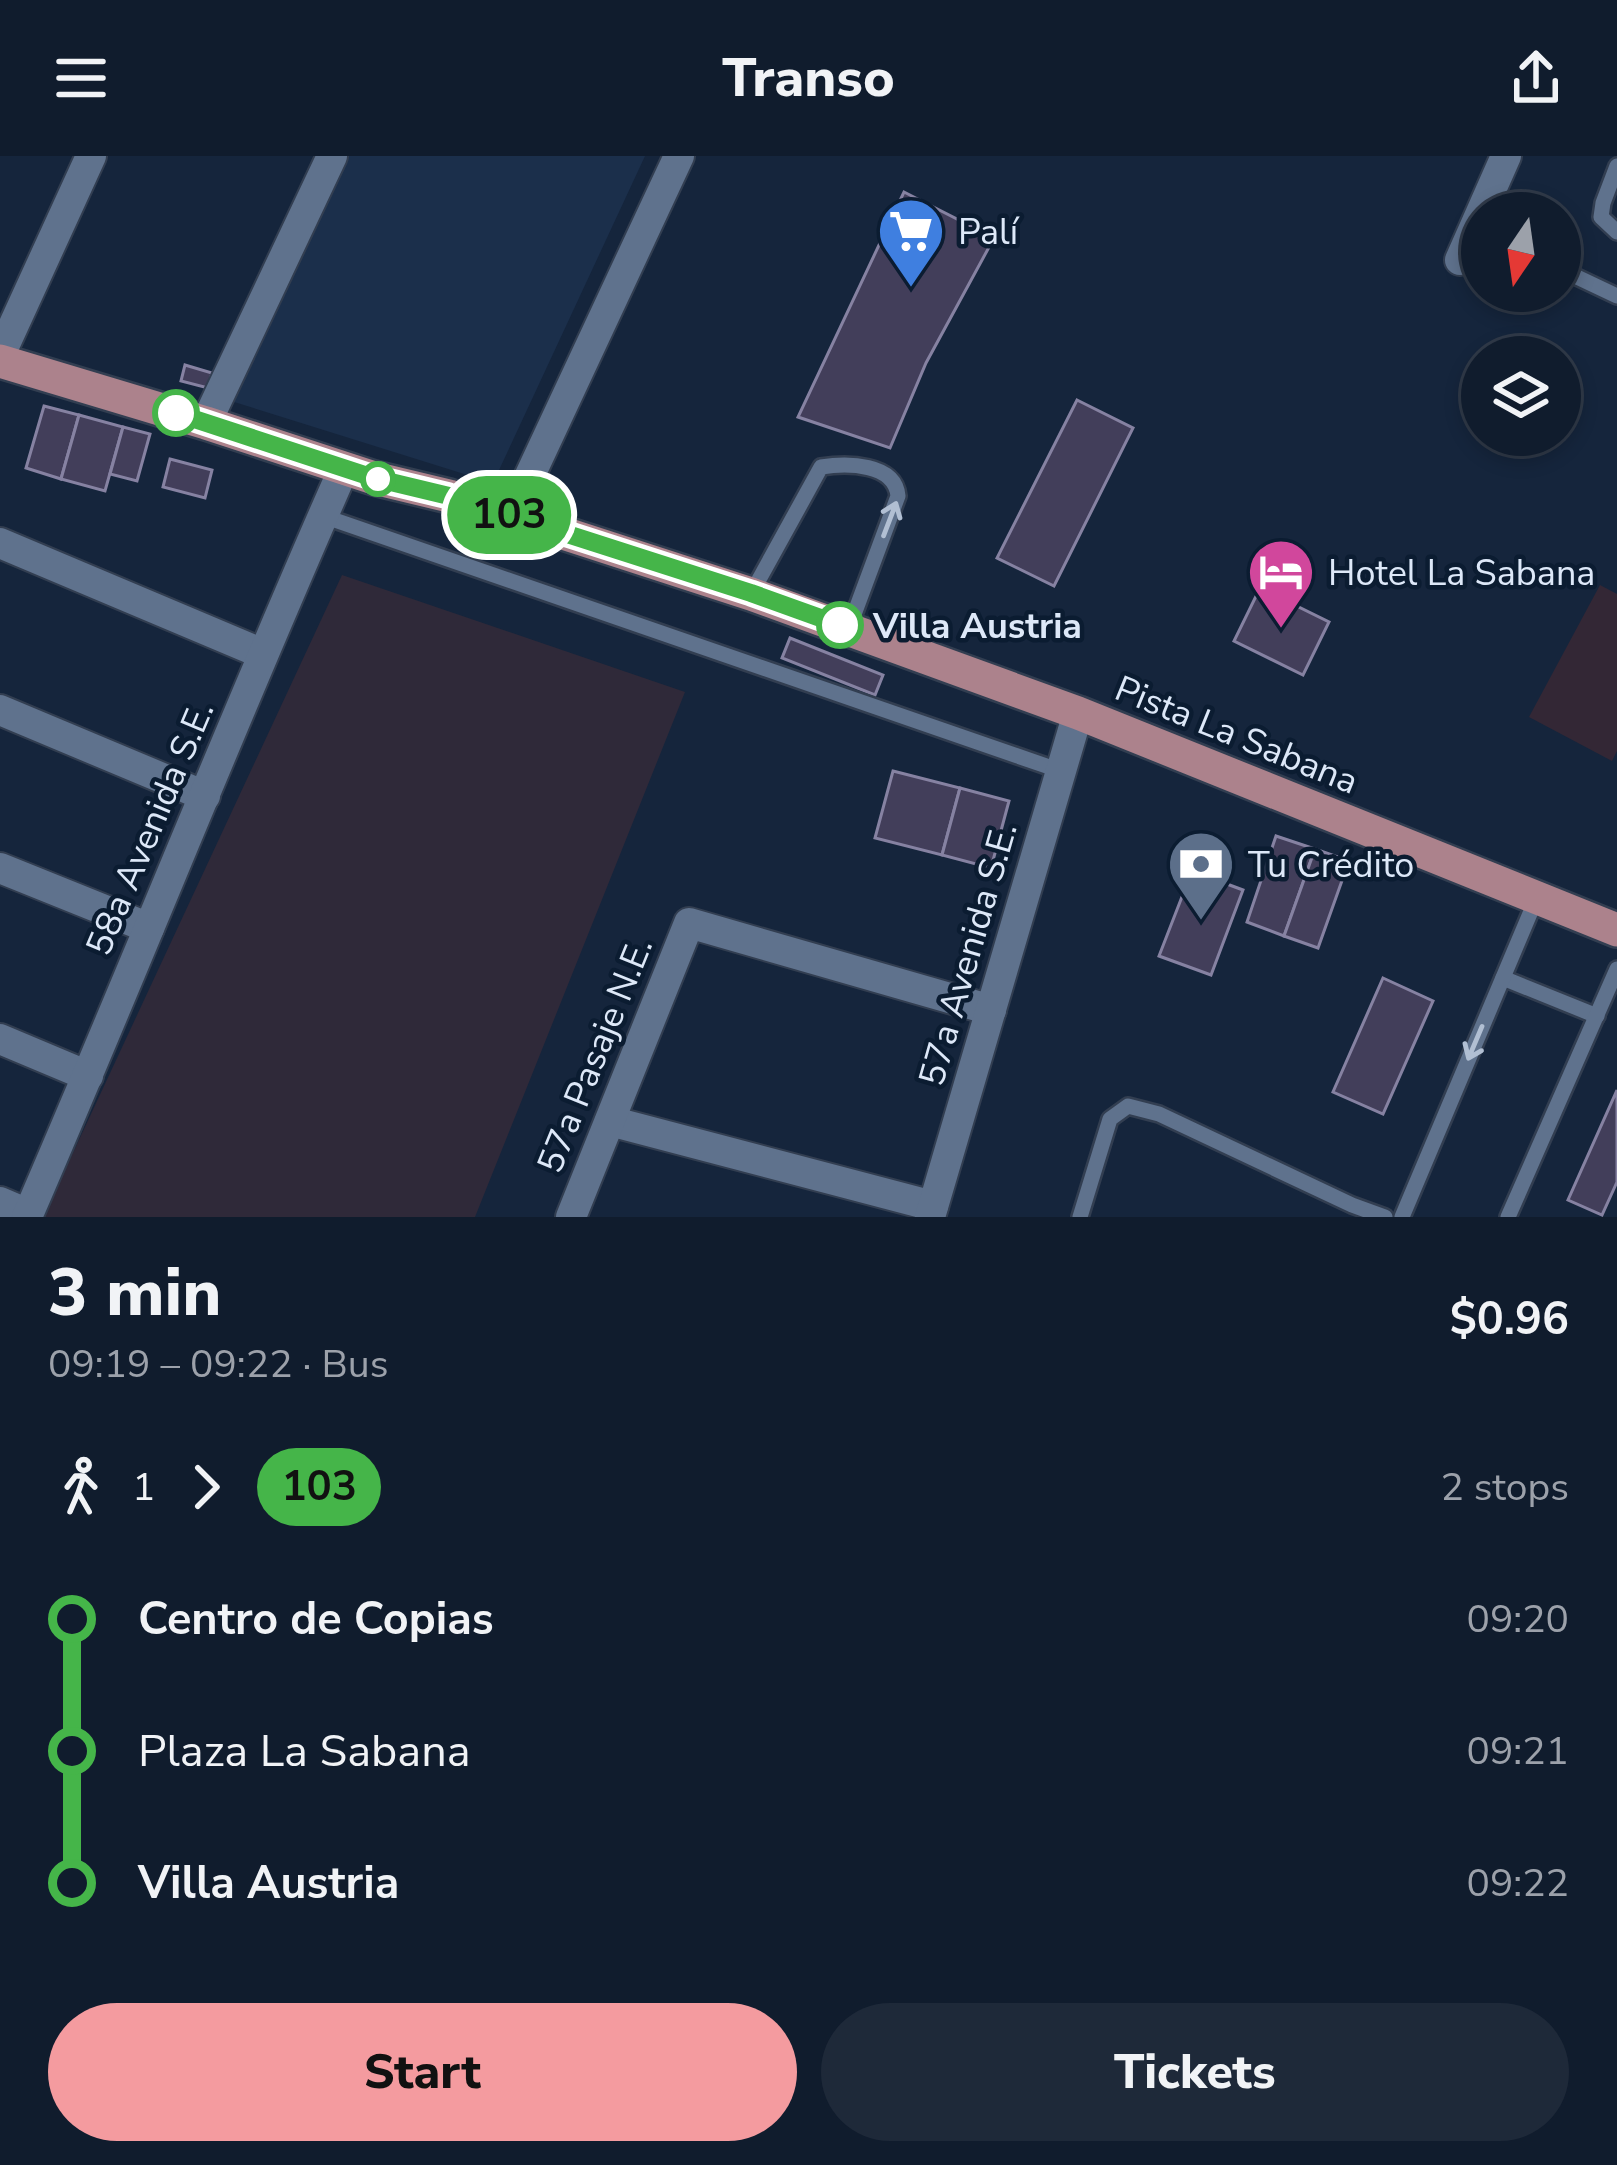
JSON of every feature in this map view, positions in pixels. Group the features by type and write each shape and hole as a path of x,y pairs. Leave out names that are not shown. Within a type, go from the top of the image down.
{"main road":[{"name":"Pista La Sabana","path":"0,358 751,593 1078,713 1617,930"}],"street":[{"path":"0,358 91,156"},
{"path":"206,423 332,156"},
{"path":"511,516 679,156"},
{"path":"1493,192 1506,156"},
{"name":"58a Avenida S.E.","path":"18,1211 88,1076 344,468"},
{"path":"0,543 262,654"},
{"path":"0,710 205,796"},
{"name":"57a Avenida S.E.","path":"932,1212 1078,713"},
{"path":"0,868 148,928"},
{"name":"57a Pasaje N.E.","path":"571,1217 689,923 991,1010"},
{"path":"0,1039 88,1076"},
{"path":"610,1120 932,1212"}],"lane":[{"path":"1617,166 1601,217 1617,232"},
{"path":"1581,279 1617,296"},
{"path":"751,593 821,467 858,464 894,480 898,496 849,628"},
{"path":"323,516 1061,771"},
{"path":"1402,1217 1537,897"},
{"path":"1508,1217 1617,969"},
{"path":"1503,978 1598,1016"},
{"path":"1080,1217 1110,1119 1128,1106 1159,1114 1349,1211 1385,1217"}],"shaded area":[{"path":"348,156 645,156 493,483 231,401"},
{"path":"342,575 685,692 475,1217 43,1217"},
{"path":"1600,585 1617,594 1617,751 1612,761 1529,717"}],"building":[{"name":"Palí","path":"904,192 994,238 926,363 890,448 798,417"},
{"path":"185,365 212,373 208,388 181,381"},
{"path":"1077,400 1133,428 1054,586 997,558"},
{"path":"44,406 79,415 61,479 26,468"},
{"path":"79,415 123,427 105,491 61,479"},
{"path":"123,427 150,434 137,481 110,474"},
{"path":"170,459 212,470 205,498 163,487"},
{"name":"Hotel La Sabana","path":"1260,588 1329,622 1303,675 1234,641"},
{"path":"790,638 883,675 875,695 782,658"},
{"path":"893,771 960,788 942,855 875,838"},
{"path":"960,788 1009,801 991,868 942,855"},
{"path":"1276,836 1315,849 1284,936 1247,922"},
{"path":"1315,849 1349,861 1318,948 1284,936"},
{"name":"Tu Crédito","path":"1192,871 1243,890 1211,975 1159,956"},
{"path":"1383,978 1433,1001 1383,1114 1333,1092"},
{"path":"1617,1090 1617,1182 1602,1215 1568,1200"}],"bus line":[{"name":"103","path":"176,413 374,478 449,496 840,625"}],"place":[{"name":"Palí","path":"911,290"},
{"name":"Villa Austria","path":"840,625"},
{"name":"Hotel La Sabana","path":"1281,631"},
{"name":"Tu Crédito","path":"1201,923"}]}
